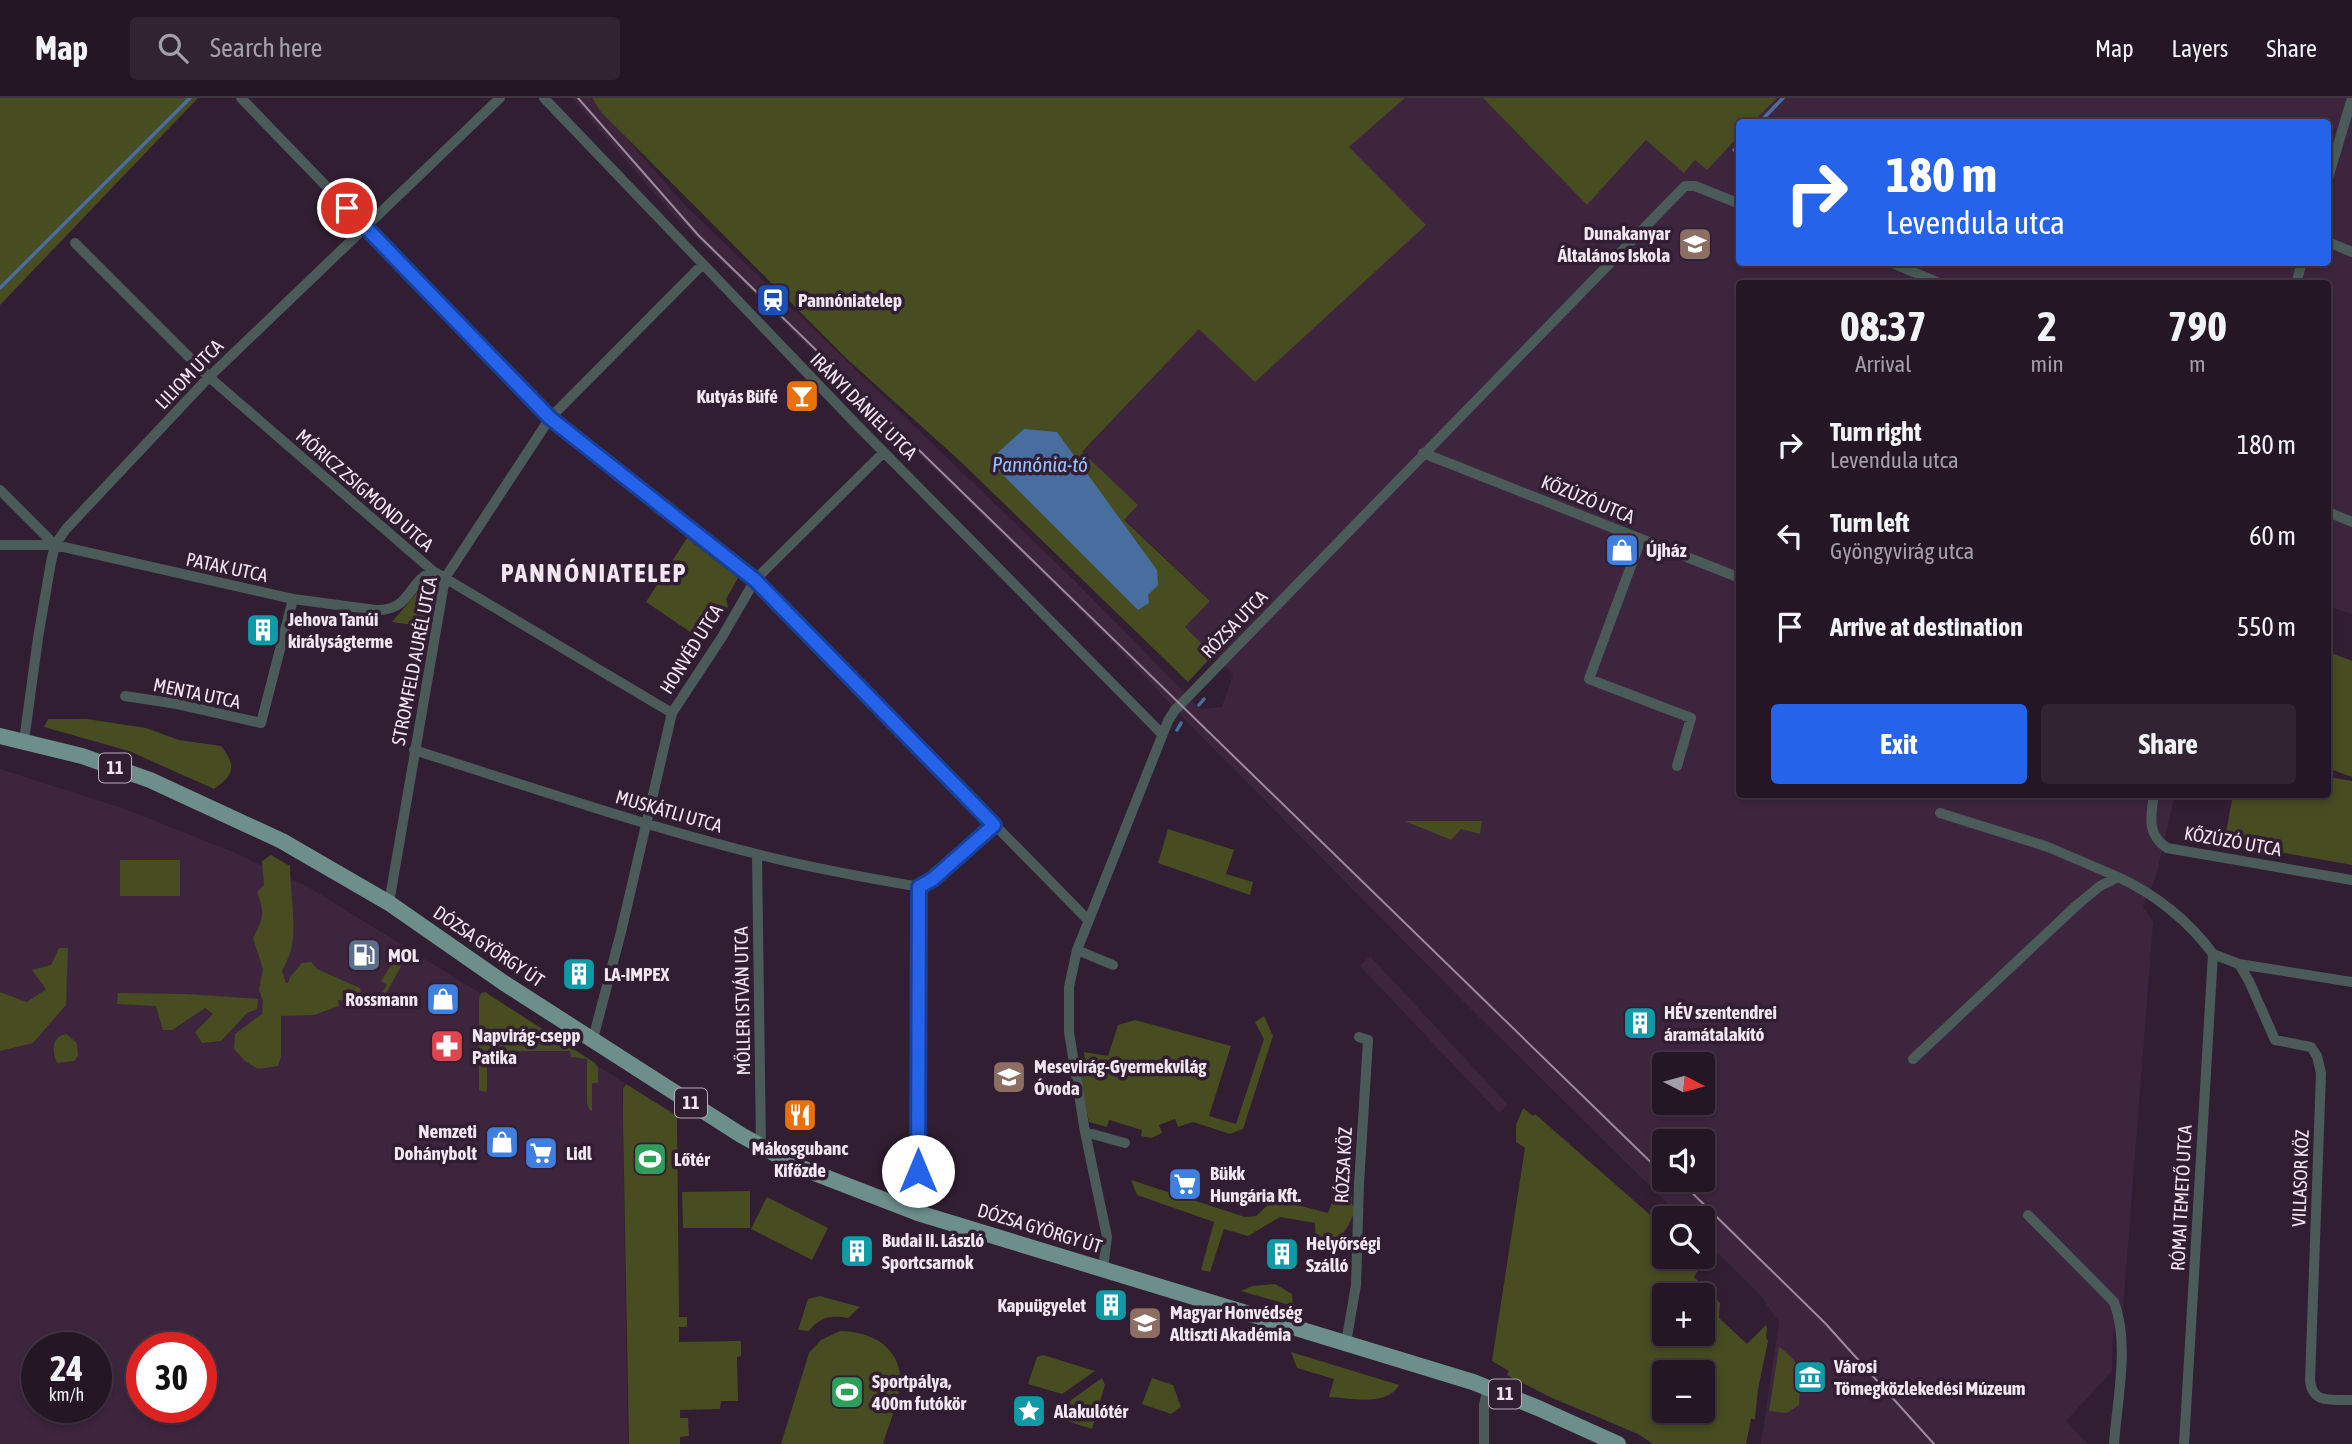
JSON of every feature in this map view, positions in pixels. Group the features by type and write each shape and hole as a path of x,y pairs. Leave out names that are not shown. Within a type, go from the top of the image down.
{"main road":[{"name":"DÓZSA GYÖRGY ÚT","path":"0,736 82,756 150,780 282,841 389,902 504,983 761,1147 799,1167 919,1213 1489,1388 1585,1427 1618,1444"}],"street":[{"path":"241,98 550,418 755,580 1088,920"},
{"name":"LILIOM UTCA","path":"24,741 38,638 55,545 66,529 209,377 500,98"},
{"name":"IRÁNYI DÁNIEL UTCA","path":"544,98 884,452 1162,734"},
{"path":"2331,168 2352,98"},
{"name":"RÓZSA UTCA","path":"1103,1269 1107,1237 1085,1132 1069,1032 1069,988 1077,950 1088,920 1162,734 1175,710 1685,186 1695,186 1736,202"},
{"name":"MÓRICZ ZSIGMOND UTCA","path":"75,243 209,377 433,571 672,713"},
{"path":"2331,243 2352,252"},
{"name":"STROMFELD AURÉL UTCA","path":"389,902 445,578 550,418 703,264"},
{"path":"1901,266 1933,280"},
{"name":"HONVÉD UTCA","path":"593,1039 672,713 755,580 884,452"},
{"name":"KŐZÚZÓ UTCA","path":"1423,453 1736,576"},
{"path":"0,490 55,545"},
{"path":"2331,514 2352,522"},
{"path":"1641,539 1589,679 1691,718 1677,766"},
{"name":"PATAK UTCA","path":"0,545 55,545 293,599 388,610 398,606 425,574 433,571"},
{"name":"MENTA UTCA","path":"125,696 177,704 261,723 293,599"},
{"name":"MUSKÁTLI UTCA","path":"414,750 645,824 757,855 836,873 919,887"},
{"name":"KŐZÚZÓ UTCA","path":"2153,798 2150,822 2152,832 2167,848 2352,880"},
{"path":"1940,813 2048,847 2133,884 2197,932 2213,954 2239,964 2352,982"},
{"path":"919,1213 919,887 933,879 994,825"},
{"name":"MÖLLER ISTVÁN UTCA","path":"757,855 761,1147"},
{"path":"1913,1059 2077,905 2100,886 2118,877"},
{"path":"1077,950 1113,965"},
{"name":"RÓMAI TEMETŐ UTCA","path":"2184,1444 2213,954"},
{"name":"VILLASOR KÖZ","path":"2239,964 2275,1040 2311,1047 2322,1073 2310,1381 2312,1392 2319,1398 2352,1400"},
{"name":"RÓZSA KÖZ","path":"1346,1343 1356,1285 1354,1183 1368,1040 1359,1038"},
{"path":"1085,1132 1125,1143"},
{"path":"2028,1215 2114,1302 2120,1318 2122,1343 2114,1444"},
{"path":"1484,1444 1484,1405 1489,1388"}],"shaded area":[{"path":"572,98 591,98 685,205 1074,580 1201,709 1222,707 1233,674 1184,628 1210,600 1124,519 1137,505 1082,453 1199,329 1426,226 1349,147 1405,98 1483,98 1587,205 1646,140 1695,160 1707,169 1736,139 1736,266 2331,266 2331,119 1756,119 1777,98 2352,98 2352,614 2331,607 2331,280 1736,280 1736,798 2174,798 2156,876 2143,907 2153,922 2123,1310 2113,1333 2112,1371 2066,1421 2088,1444 1761,1444 1779,1322 1760,1295 1715,1250 1715,1206 1670,1206 1656,1192 1715,1192 1715,1129 1652,1129 1652,1188 1195,730 1111,641 674,216"},
{"path":"0,769 125,809 233,852 310,888 625,1083 622,1087 628,1444 0,1444"},
{"path":"1370,956 1508,1105 1499,1113 1360,966"}],"green space":[{"path":"0,98 198,98 0,305"},
{"path":"592,98 1405,98 1349,147 1426,225 1255,382 1199,329 1082,452 1138,505 1124,520 1210,601 1185,627 1213,655 1188,682 960,461 847,359 601,112"},
{"path":"1483,98 1777,98 1756,119 1736,119 1736,139 1707,170 1695,160 1684,173 1646,140 1587,205"},
{"path":"687,538 738,578 726,599 728,606 705,642 646,602"},
{"path":"429,578 438,582 427,627 392,622"},
{"path":"2331,653 2352,661 2352,777 2331,769"},
{"path":"48,719 87,719 146,728 179,740 221,746 229,759 231,770 226,779 214,789 129,751 44,727"},
{"path":"2331,778 2352,781 2352,865 2224,842 2232,798 2331,798"},
{"path":"1405,821 1482,821 1480,834 1461,829 1451,840"},
{"path":"1168,829 1234,850 1226,874 1253,882 1250,895 1158,863"},
{"path":"271,855 290,866 293,941 282,971 286,983 302,963 311,962 317,969 360,988 361,995 376,1003 387,985 381,981 397,956 412,946 381,1003 376,1005 338,1000 339,1006 314,1015 281,1016 281,1056 278,1066 258,1069 245,1061 234,1049 235,1034 262,1014 263,1001 259,990 263,969 253,938 262,915 257,892 264,885 262,861"},
{"path":"120,860 180,860 180,896 120,896"},
{"path":"59,948 68,948 66,1005 33,1043 0,1051 0,992 27,1002 46,989 32,970 51,965"},
{"path":"485,992 595,1063 598,1068 598,1083 592,1083 592,1111 587,1103 587,1059 571,1057 570,1051 487,1051 487,1088 486,1092 479,1090 479,999 481,993"},
{"path":"118,993 258,999 257,1009 247,1013 221,1041 202,1043 195,1032 213,1014 205,1008 172,1030 163,1030 156,1006 117,1004"},
{"path":"1264,1016 1273,1036 1243,1129 1230,1134 1193,1122 1178,1127 1175,1119 1159,1125 1162,1133 1151,1138 1141,1136 1142,1130 1109,1120 1107,1127 1089,1122 1080,1076 1086,1074 1084,1052 1108,1056 1118,1025 1135,1020 1231,1046 1209,1116 1236,1124 1264,1039 1255,1022"},
{"path":"66,1034 77,1043 78,1056 74,1061 57,1063 54,1054 55,1041"},
{"path":"626,1084 677,1116 679,1317 687,1317 687,1327 679,1327 679,1342 741,1341 741,1356 737,1357 738,1401 721,1401 720,1409 680,1410 680,1418 688,1418 689,1436 680,1437 680,1444 629,1444 623,1122 623,1088"},
{"path":"1523,1108 1533,1116 1535,1114 1652,1216 1652,1269 1699,1269 1694,1277 1700,1283 1652,1283 1652,1346 1715,1346 1715,1298 1720,1303 1719,1318 1747,1344 1766,1325 1768,1341 1755,1419 1751,1419 1746,1444 1653,1444 1638,1434 1550,1397 1507,1375 1509,1371 1492,1361 1525,1148 1516,1142 1516,1125"},
{"path":"1131,1180 1245,1217 1256,1216 1274,1199 1328,1213 1339,1184 1352,1191 1355,1211 1346,1230 1329,1239 1327,1247 1316,1246 1315,1223 1280,1217 1248,1236 1224,1229 1210,1272 1201,1270 1214,1222 1137,1195"},
{"path":"750,1191 750,1228 683,1228 682,1192"},
{"path":"767,1197 828,1228 812,1260 751,1229"},
{"path":"1275,1284 1292,1294 1293,1306 1241,1291 1252,1286"},
{"path":"820,1296 860,1307 848,1318 826,1318 809,1331 798,1330 808,1299"},
{"name":"Sportpálya, 400m futókör","path":"840,1331 863,1334 874,1339 891,1352 897,1362 900,1386 883,1444 781,1444 809,1353 821,1340"},
{"path":"1779,1347 1794,1360 1800,1372 1799,1405 1787,1413 1769,1411"},
{"path":"1291,1352 1399,1385 1393,1392 1377,1399 1329,1397 1334,1379 1297,1368"},
{"path":"1043,1355 1095,1371 1062,1394 1028,1384 1037,1357"},
{"path":"1102,1378 1105,1385 1092,1429 1064,1420 1071,1400"},
{"path":"1152,1378 1173,1385 1181,1407 1171,1414 1142,1404"}],"water":[{"name":"Pannónia-tó","path":"1024,429 1057,432 1157,570 1158,585 1148,595 1149,603 1138,610 999,471 994,456"}],"waterway":[{"path":"0,288 190,98"},
{"path":"1763,119 1783,98"},
{"path":"1199,705 1204,699"},
{"path":"1177,730 1181,723"}],"tram line":[{"path":"578,98 699,236 1652,1163"},
{"path":"1691,1192 1825,1323 1934,1444"}],"place":[{"name":"Dunakanyar Általános Iskola","path":"1695,244"},
{"name":"Pannóniatelep","path":"773,300"},
{"name":"Kutyás Büfé","path":"802,396"},
{"name":"Újház","path":"1622,550"},
{"name":"Jehova Tanúi királyságterme","path":"263,630"},
{"name":"MOL","path":"364,955"},
{"name":"LA-IMPEX","path":"579,974"},
{"name":"Rossmann","path":"443,999"},
{"name":"HÉV szentendrei áramátalakító","path":"1640,1023"},
{"name":"Napvirág-csepp Patika","path":"447,1046"},
{"name":"Mesevirág-Gyermekvilág Óvoda","path":"1009,1077"},
{"name":"Mákosgubanc Kifőzde","path":"800,1115"},
{"name":"Nemzeti Dohánybolt","path":"502,1142"},
{"name":"Lidl","path":"541,1153"},
{"name":"Lőtér","path":"650,1159"},
{"name":"Bükk Hungária Kft.","path":"1185,1184"},
{"name":"Budai II. László Sportcsarnok","path":"857,1251"},
{"name":"Helyőrségi Szálló","path":"1282,1254"},
{"name":"Kapuügyelet","path":"1111,1305"},
{"name":"Magyar Honvédség Altiszti Akadémia","path":"1145,1323"},
{"name":"Városi Tömegközlekedési Múzeum","path":"1810,1377"},
{"name":"Sportpálya, 400m futókör","path":"847,1392"},
{"name":"Alakulótér","path":"1029,1411"}],"district":[{"name":"PANNÓNIATELEP","path":"594,573"}],"route":[{"path":"347,208 550,418 755,580 994,825 933,879 919,887 918,1171"}]}
